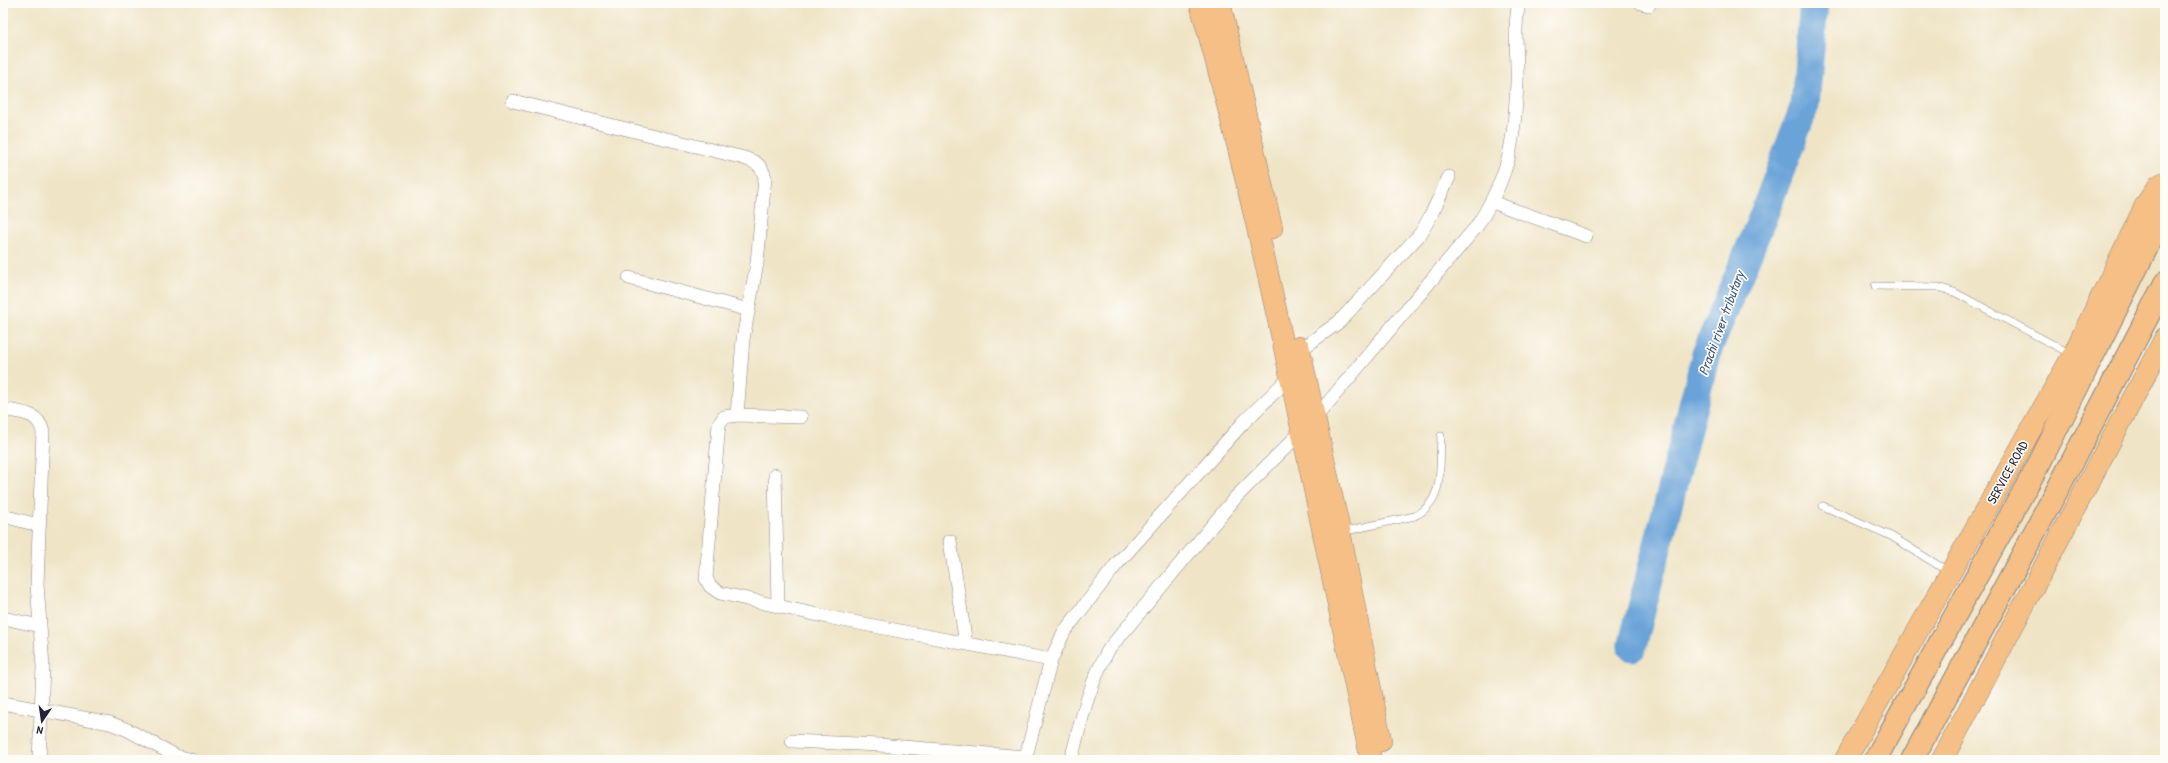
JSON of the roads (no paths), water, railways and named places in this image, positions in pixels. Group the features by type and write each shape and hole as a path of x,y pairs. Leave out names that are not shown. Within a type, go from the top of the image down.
{"highway":[{"path":"1875,760 2041,460 2165,212"},
{"path":"1912,760 2061,483 2165,283"}],"main road":[{"path":"1200,3 1259,234 1297,370"},
{"path":"1220,3 1308,420 1340,532 1385,760"},
{"name":"SERVICE ROAD","path":"1845,760 2073,355 2146,204 2159,185 2165,182"},
{"path":"1942,760 2165,338"},
{"path":"1308,420 1319,519 1371,760"}],"street":[{"path":"1071,760 1089,692 1097,670 1109,649 1236,497 1308,420 1477,226 1492,202 1505,170 1513,126 1517,81 1515,20 1519,3"},
{"path":"513,101 744,158 763,169 765,178 757,263 749,310 742,339 737,415"},
{"path":"792,741 879,745 1025,758 1051,660 1064,632 1116,565 1243,423 1297,370 1420,233 1432,213 1449,177"},
{"path":"1492,202 1586,236"},
{"path":"629,278 749,310"},
{"path":"3,409 34,416 41,422 43,432 38,525 37,584 43,667 39,760"},
{"path":"801,417 737,415 724,417 719,424 706,578 710,586 720,593 778,606 1051,660"},
{"path":"775,475 778,606"},
{"path":"3,516 38,525"},
{"path":"950,541 966,644"},
{"path":"3,618 40,626"},
{"path":"3,703 110,723 128,730 176,756 192,760"}],"lane":[{"path":"1875,286 1938,287 1954,292 2073,355"},
{"path":"1340,532 1415,516 1425,511 1433,502 1438,491 1441,436"},
{"path":"1823,506 1891,536 1951,573"}],"waterway":[{"name":"Prachi river tributary","path":"1632,647 1706,354 1762,219 1805,105 1814,3"}]}
